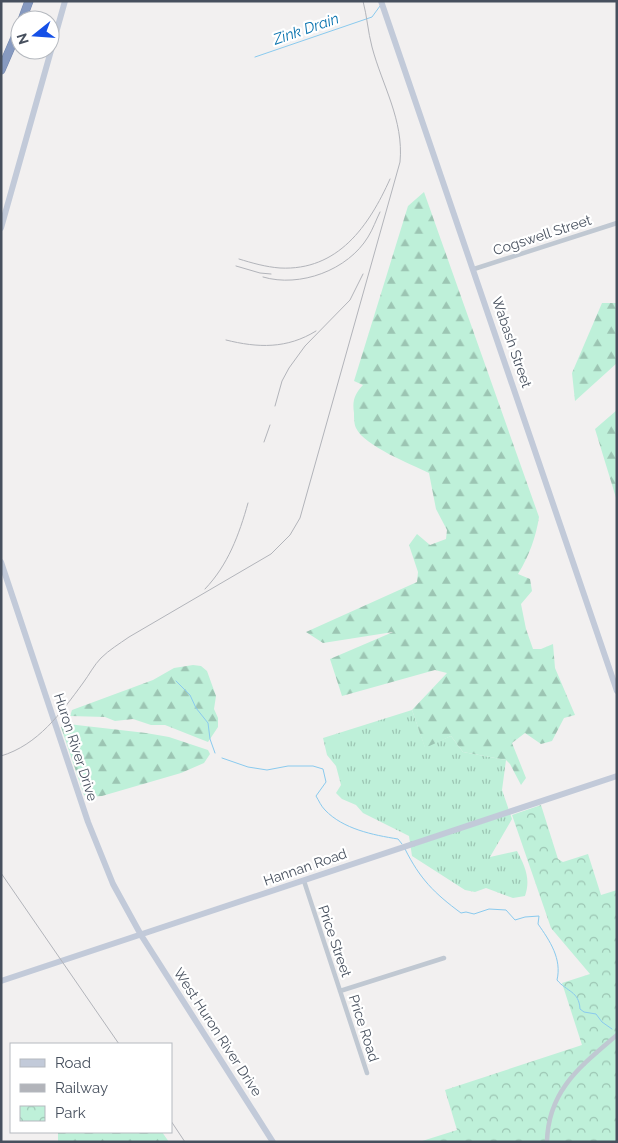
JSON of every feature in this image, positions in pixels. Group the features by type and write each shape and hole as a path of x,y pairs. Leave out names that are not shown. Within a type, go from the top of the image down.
{"highway":[{"path":"1,70 10,49"}],"street":[{"path":"1,228 65,1"},
{"name":"Wabash Street","path":"381,1 617,691"},
{"name":"Cogswell Street","path":"474,269 617,223"},
{"name":"Huron River Drive","path":"1,562 94,838 113,884 141,935"},
{"name":"Hannan Road","path":"1,981 617,776"},
{"name":"Price Street","path":"304,881 340,991 444,958"},
{"name":"West Huron River Drive","path":"141,935 273,1142"},
{"name":"Price Road","path":"340,991 367,1073"},
{"path":"547,1142 551,1113 559,1094 576,1071 617,1035"}],"green space":[{"path":"424,192 539,517 532,546 518,574 530,579 532,591 521,604 526,629 533,649 541,649 553,644 555,668 575,715 564,718 552,741 541,744 525,733 512,743 526,778 521,785 506,760 463,752 451,736 425,748 412,710 447,673 435,670 342,696 330,659 393,632 323,643 306,632 417,582 418,572 409,545 417,534 430,545 446,539 447,530 436,509 429,473 389,454 368,441 356,428 353,408 356,394 363,385 354,381 408,206"},
{"path":"602,303 617,303 617,363 575,401 572,373"},
{"path":"617,410 617,501 595,429"},
{"path":"193,665 201,666 207,671 216,696 214,709 218,718 218,727 208,742 165,725 151,725 133,719 115,721 105,717 70,716 72,710 153,680 174,668"},
{"path":"412,710 425,747 451,736 463,752 506,760 502,790 512,819 490,857 517,851 527,878 525,896 513,898 486,888 475,892 465,890 412,856 409,836 363,813 356,805 342,799 336,793 341,785 336,766 327,755 323,738"},
{"path":"68,724 169,737 208,750 210,754 204,763 181,773 102,796 89,797 84,795 61,727"},
{"path":"541,805 558,859 563,862 588,854 601,895 617,890 617,1142 419,1142 457,1130 445,1090 582,1045 562,983 590,974 551,928 512,815"},
{"path":"58,1133 163,1133 169,1142 58,1142"}],"waterway":[{"name":"Zink Drain","path":"255,57 372,17 380,6"},
{"path":"176,681 190,695 196,708 208,723 210,739 215,753"},
{"path":"222,758 248,767 267,770 288,766 313,766 323,769 326,782 316,796 332,817 359,830 398,839 402,844"},
{"path":"405,849 428,885 461,913 474,914 489,909 506,910 515,920 539,916 538,924 554,950 558,965 557,980 575,995 580,1009 584,1012 596,1014 602,1022 612,1029"}],"railway":[{"path":"1,756 26,744 48,727 66,706 98,661 107,652 129,637 271,554 290,535 300,518 400,162 399,132 396,117 372,47 363,1"},
{"path":"239,259 259,265 280,268 301,267 319,262 335,254 361,229 382,196 390,179"},
{"path":"263,277 277,280 307,278 322,274 336,267 359,249 370,234 380,212"},
{"path":"236,266 271,274"},
{"path":"275,406 282,381 289,368 305,346 350,300 363,274"},
{"path":"226,340 261,345 283,344 305,337 316,331"},
{"path":"264,442 270,425"},
{"path":"205,589 220,570 232,549 248,503"},
{"path":"1,873 118,1043"},
{"path":"172,1122 185,1142"}]}
